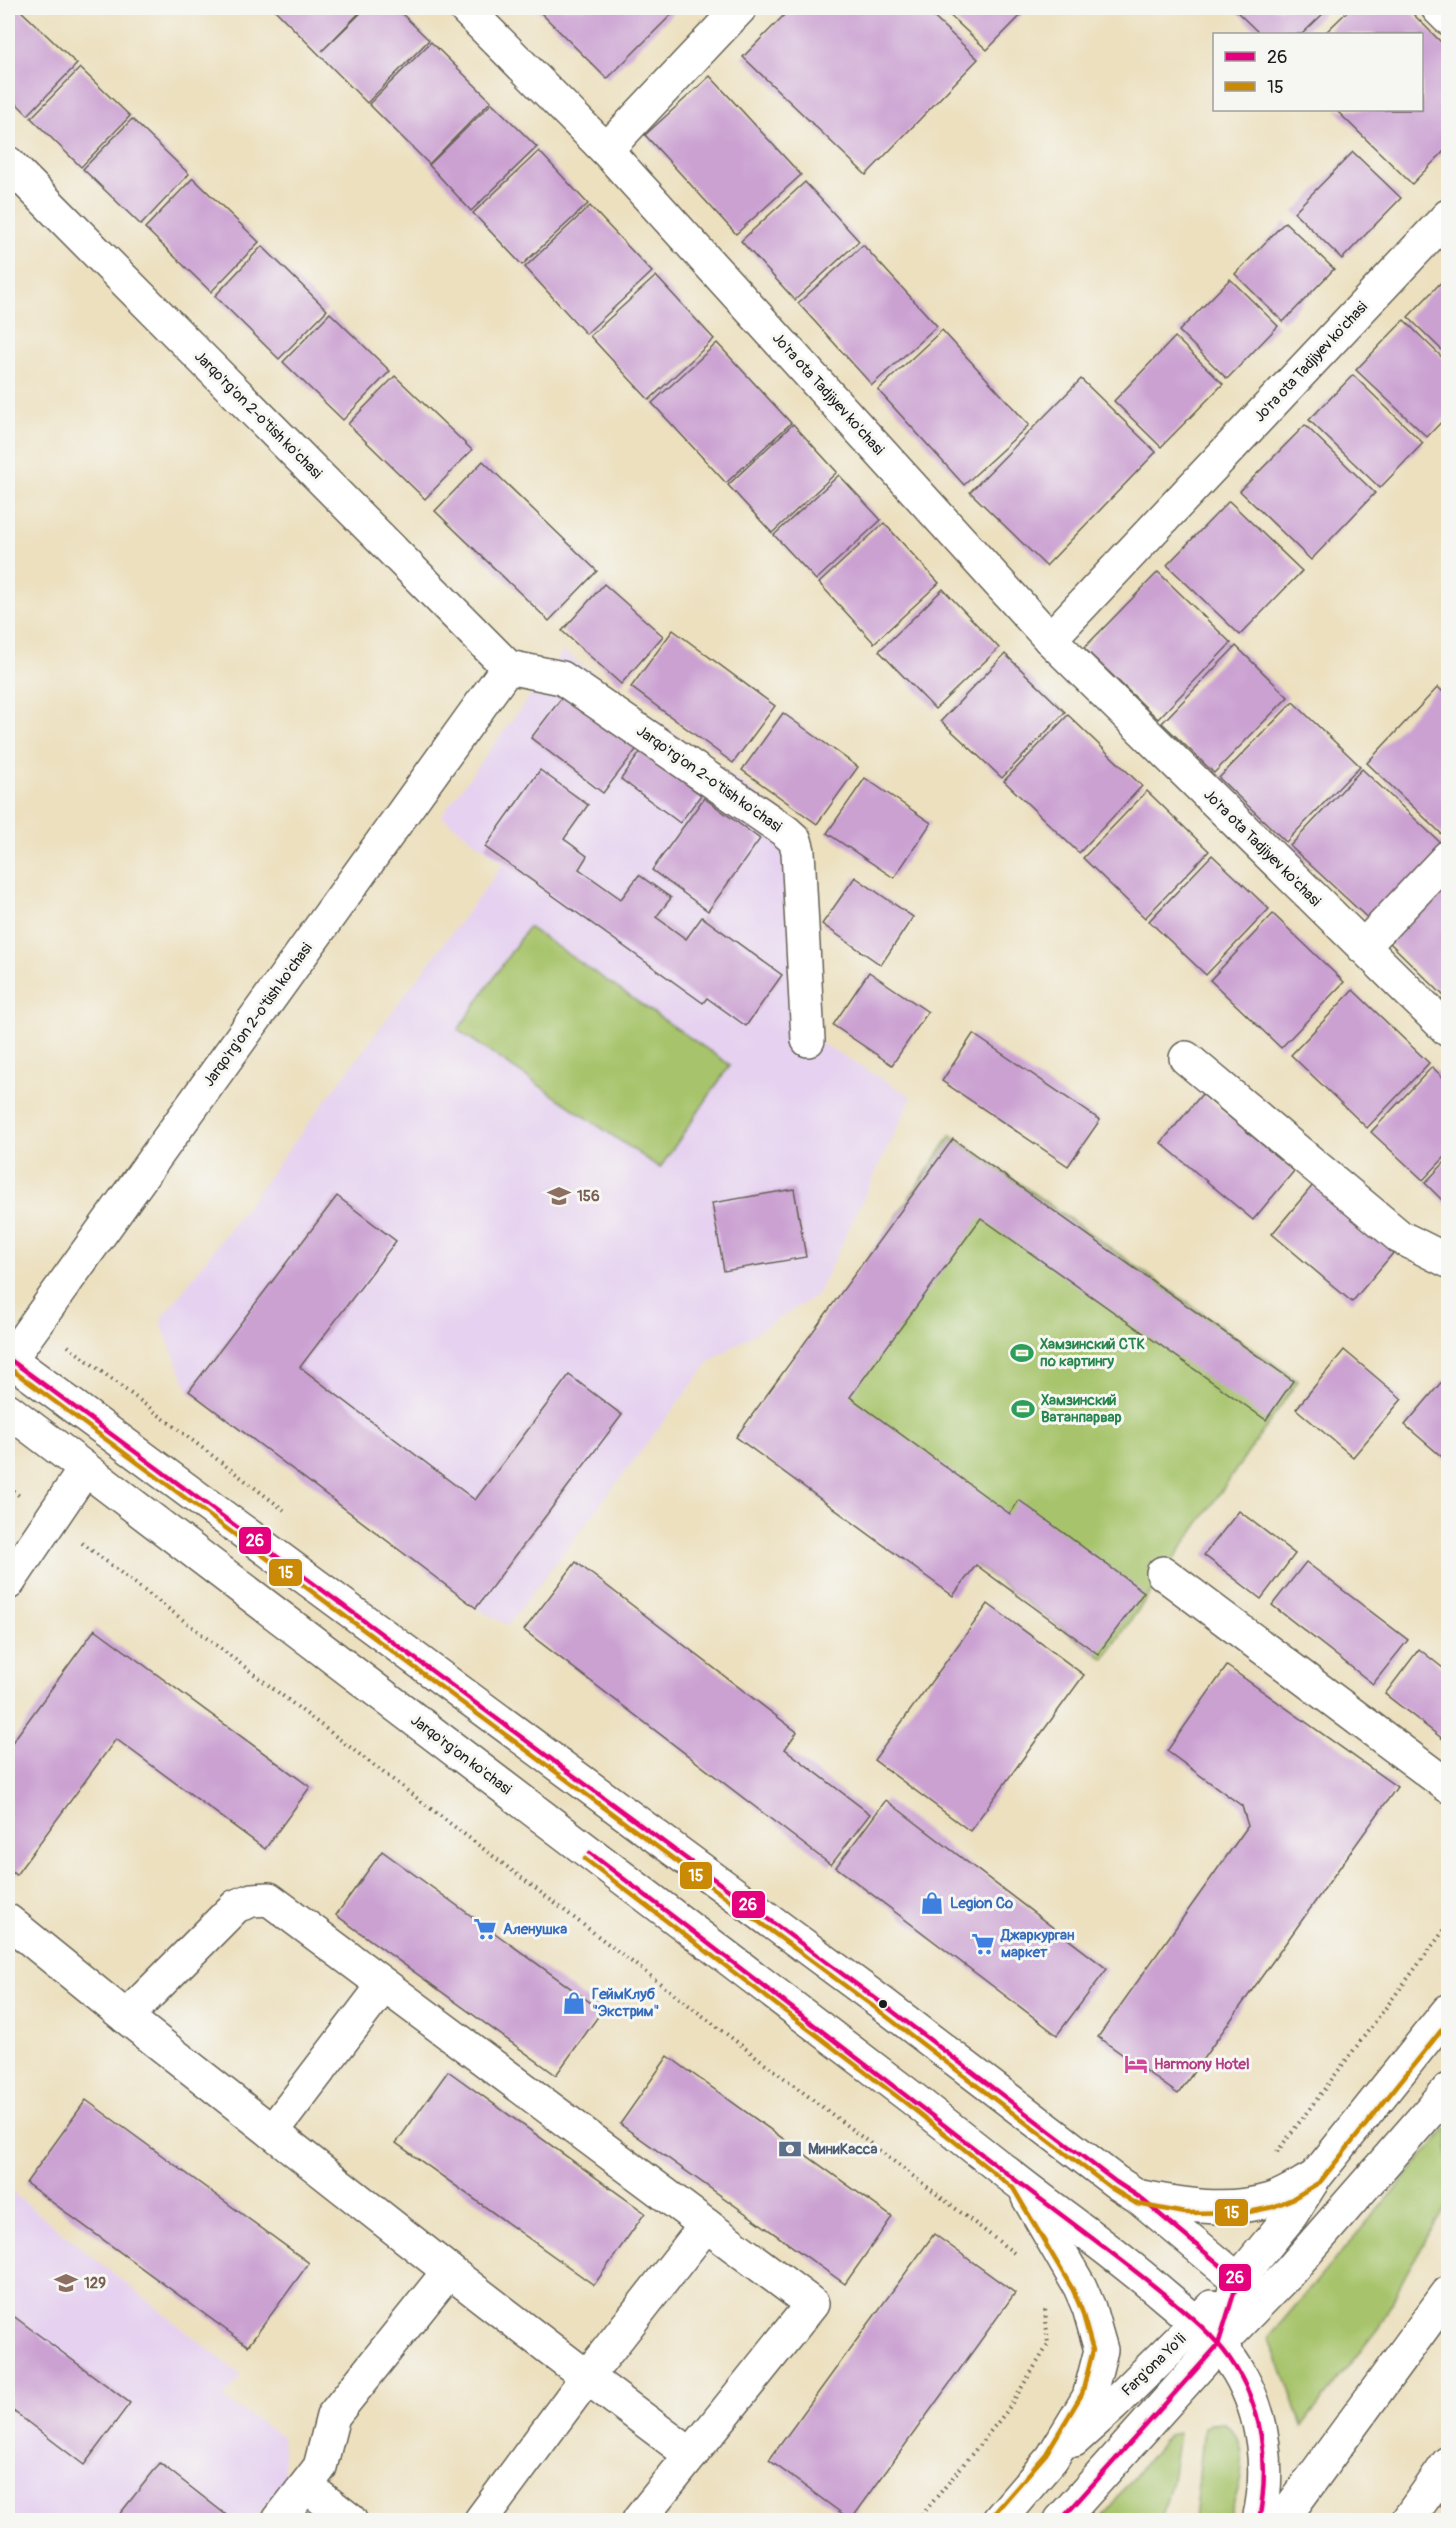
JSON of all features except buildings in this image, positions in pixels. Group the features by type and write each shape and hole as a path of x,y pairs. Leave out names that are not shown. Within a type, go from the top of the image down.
{"street":[{"name":"Jo'ra ota Tadjiyev ko'chasi","path":"465,8 606,150 1050,639 1449,1030"},
{"path":"606,150 740,8"},
{"path":"1438,8 1449,18"},
{"name":"Jarqo'rg'on 2-o'tish ko'chasi","path":"8,163 508,667 562,678 795,840 798,851 808,1040"},
{"name":"Jo'ra ota Tadjiyev ko'chasi","path":"1050,639 1444,227"},
{"name":"Jarqo'rg'on 2-o'tish ko'chasi","path":"8,1360 508,667"},
{"path":"1363,947 1449,857"},
{"path":"1186,1058 1400,1237 1449,1261"},
{"path":"8,1360 873,1997 1116,2182 1139,2196 1238,2280"},
{"name":"Jarqo'rg'on ko'chasi","path":"8,1410 1112,2251 1208,2334 1238,2372 1259,2423 1265,2479 1259,2520"},
{"path":"8,1582 85,1469"},
{"path":"1163,1573 1449,1786"},
{"path":"126,2017 236,1906 252,1900 269,1899 812,2304 639,2520"},
{"path":"8,1921 126,2017 449,2271 692,2454"},
{"path":"272,2132 384,1985"},
{"name":"Farg'ona Yo'li","path":"1208,2334 1238,2280 1291,2215 1315,2177 1449,2011"},
{"name":"Farg'ona Yo'li","path":"1052,2458 1113,2405 1289,2271 1449,2091"},
{"path":"1139,2196 1185,2206 1248,2205 1271,2200 1315,2177"},
{"path":"999,2520 1052,2458 1089,2397 1101,2350 1080,2287 1019,2182"},
{"path":"481,2520 587,2377 706,2225"},
{"path":"279,2520 320,2467 333,2416 449,2271"},
{"path":"1282,2520 1449,2294"},
{"path":"1061,2520 1208,2334"},
{"path":"1408,2520 1449,2463"},
{"path":"306,2486 351,2520"}],"path":[{"path":"37,1322 293,1516"},
{"path":"8,1486 1023,2261"},
{"path":"1272,2159 1449,1925"},
{"path":"918,2520 1007,2411 1048,2345 1044,2299"}],"shaded area":[{"name":"156","path":"563,651 808,832 821,1043 912,1097 817,1295 710,1361 508,1625 476,1608 189,1391 160,1321 504,863 441,816"},
{"name":"129","path":"8,2189 242,2376 223,2398 283,2437 284,2481 254,2520 8,2520"}],"green space":[{"path":"528,927 730,1065 660,1168 458,1030"},
{"name":"Хамзинский Ватанпарвар","path":"951,1135 1298,1381 1104,1659 974,1564 749,1437"},
{"path":"1448,2127 1448,2201 1407,2272 1379,2327 1302,2426 1288,2384 1268,2338"},
{"path":"1223,2423 1233,2432 1239,2443 1242,2455 1240,2482 1228,2520 1194,2520 1204,2428 1210,2424"},
{"path":"1179,2433 1172,2480 1161,2520 1100,2520 1168,2435"}],"transit line":[{"name":"26","path":"8,1358 883,2004 1116,2182 1139,2197 1238,2280 1218,2345 1061,2520"},
{"name":"15","path":"8,1367 878,2010 1111,2188 1137,2204 1185,2213 1249,2212 1273,2207 1292,2199 1320,2182 1448,2022"},
{"name":"26","path":"590,1853 1159,2290 1206,2331 1223,2349 1241,2377 1257,2416 1264,2478 1259,2520"},
{"name":"15","path":"585,1859 907,2104 1013,2188 1073,2290 1082,2311 1093,2350 1082,2394 1046,2454 993,2515"}],"place":[{"name":"156","path":"559,1196"},
{"name":"Хамзинский СТК по картингу","path":"1022,1353"},
{"name":"Хамзинский Ватанпарвар","path":"1023,1409"},
{"name":"Legion Co","path":"932,1903"},
{"name":"Аленушка","path":"485,1929"},
{"name":"Джаркурган маркет","path":"983,1944"},
{"name":"ГеймКлуб \"Экстрим\"","path":"574,2003"},
{"name":"Harmony Hotel","path":"1136,2064"},
{"name":"МиниКасса","path":"790,2149"},
{"name":"129","path":"66,2283"}]}
